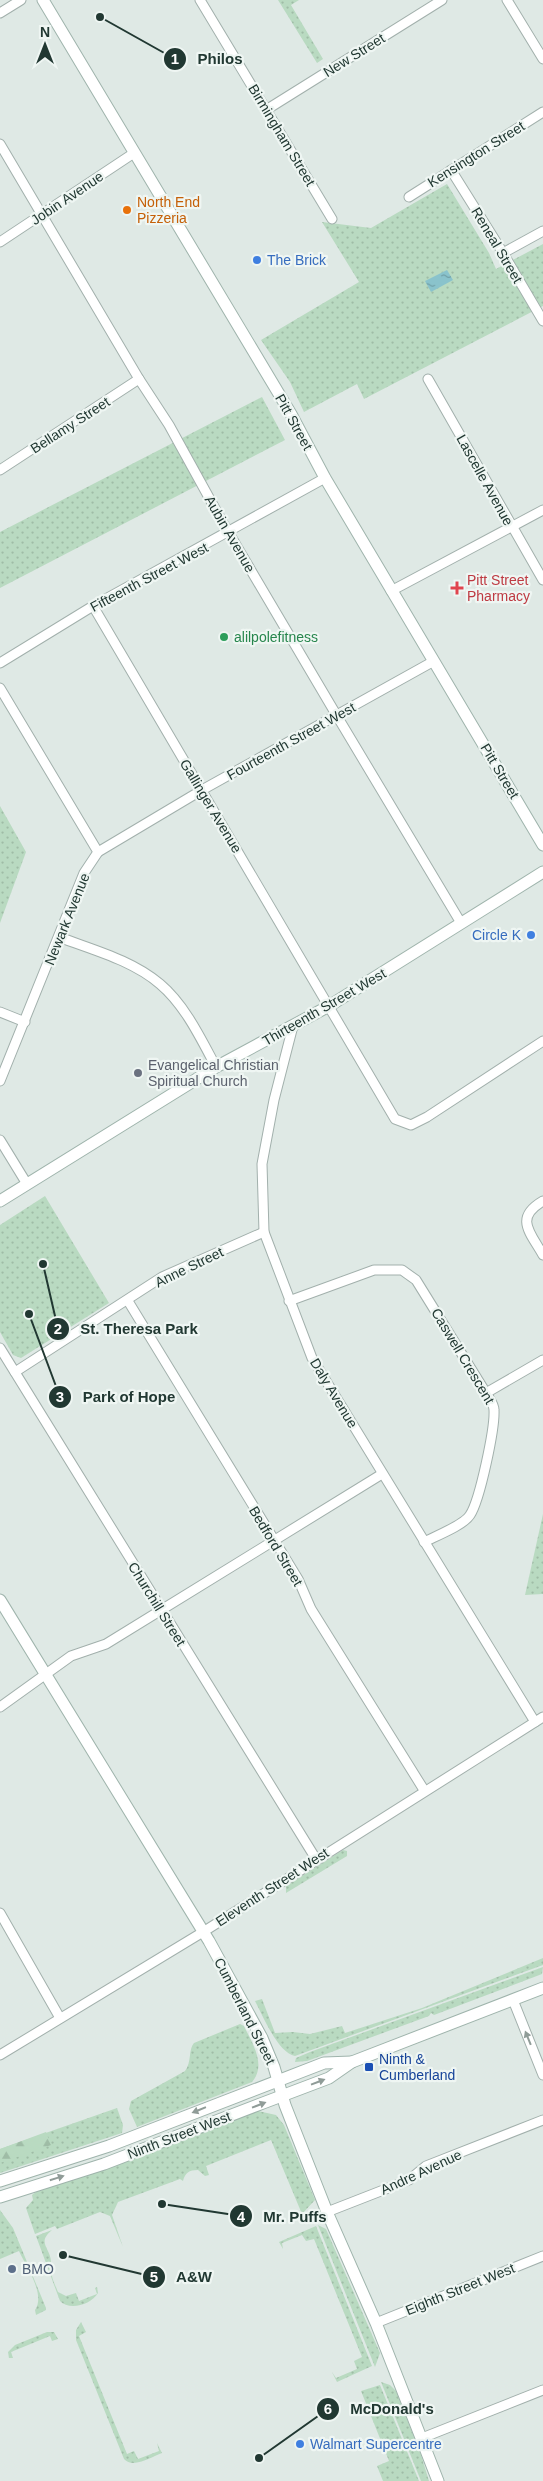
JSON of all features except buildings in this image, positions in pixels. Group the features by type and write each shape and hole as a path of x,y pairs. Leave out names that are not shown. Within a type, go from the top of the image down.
{"street":[{"path":"0,13 21,0"},
{"name":"Pitt Street","path":"43,0 291,414 325,478 391,591 538,831 543,846"},
{"name":"Birmingham Street","path":"200,0 332,219"},
{"name":"New Street","path":"266,110 442,0"},
{"path":"507,0 543,59"},
{"name":"Kensington Street","path":"409,197 543,112"},
{"name":"Aubin Avenue","path":"0,144 169,425 229,533 461,923"},
{"name":"Jobin Avenue","path":"0,242 134,153"},
{"name":"Reneal Street","path":"451,170 543,321"},
{"path":"503,253 543,231"},
{"name":"Bellamy Street","path":"0,470 140,379"},
{"name":"Lascelle Avenue","path":"428,379 543,580"},
{"name":"Fifteenth Street West","path":"0,663 93,606 229,533 325,478"},
{"path":"391,591 543,510"},
{"name":"Gallinger Avenue","path":"93,606 395,1119 411,1125 427,1117 543,1041"},
{"name":"Fourteenth Street West","path":"98,852 202,790 434,661"},
{"path":"0,688 98,852"},
{"name":"Newark Avenue","path":"0,1081 84,873 98,852"},
{"name":"Thirteenth Street West","path":"0,1201 216,1067 329,1006 543,872"},
{"path":"59,937 125,963 159,983 174,998 216,1067"},
{"path":"0,1012 25,1022"},
{"name":"Daly Avenue","path":"293,1026 274,1100 262,1164 264,1232 312,1358 424,1542 539,1720"},
{"path":"0,1140 27,1184"},
{"path":"543,1201 531,1208 526,1221 527,1227 543,1255"},
{"name":"Anne Street","path":"15,1372 128,1301 162,1277 264,1232"},
{"name":"Caswell Crescent","path":"289,1301 374,1270 402,1270 416,1280 486,1393 494,1408 492,1428 479,1494 470,1516 447,1531 424,1542"},
{"name":"Bedford Street","path":"128,1301 298,1580 312,1609 424,1790"},
{"name":"Churchill Street","path":"0,1348 316,1859"},
{"path":"486,1393 543,1360"},
{"path":"0,1706 71,1656 106,1644 382,1474"},
{"name":"Cumberland Street","path":"0,1600 203,1932 262,2038 282,2096 327,2212 376,2323 438,2481"},
{"name":"Eleventh Street West","path":"0,2055 203,1932 424,1790 539,1720"},
{"path":"0,1913 60,2018"},
{"name":"Ninth Street West","path":"0,2197 104,2164 329,2078 352,2062 543,1988"},
{"path":"513,2000 543,2075"},
{"name":"Ninth Street West","path":"0,2181 109,2146 324,2063 352,2062"},
{"name":"Andre Avenue","path":"327,2212 409,2180 426,2166 543,2120"},
{"name":"Eighth Street West","path":"376,2323 543,2256"},
{"path":"422,2438 543,2390"}],"green space":[{"path":"278,0 299,0 291,5 323,59 317,63"},
{"path":"447,184 489,253 496,269 543,244 543,306 364,399 357,384 304,412 290,382 261,340 359,282 322,222 371,228"},
{"path":"262,397 285,440 0,588 0,532"},
{"path":"0,806 26,852 0,923"},
{"path":"45,1196 109,1303 21,1358 13,1355 0,1332 0,1225"},
{"path":"543,1514 543,1594 525,1595"},
{"path":"343,1850 347,1851 347,1856 286,1893 286,1886"},
{"path":"543,1958 543,1965 295,2056 283,2048 277,2041 255,2001 262,1999 275,2033 293,2032 310,2034 342,2026 345,2033 422,2008"},
{"path":"543,1967 542,1974 434,2015 431,2013 429,2016 307,2061 295,2062 296,2058 310,2052"},
{"path":"240,2024 244,2026 257,2054 258,2068 252,2082 137,2127 129,2109 131,2101 185,2071 189,2064 191,2049 194,2043"},
{"path":"117,2108 123,2125 122,2133 0,2173 0,2149"},
{"path":"258,2111 276,2115 284,2125 315,2200 302,2214 271,2140 206,2166 209,2175 205,2176 198,2170 188,2172 183,2181 180,2179 118,2202 112,2215 123,2247 110,2216 100,2212 57,2229 55,2226 35,2234 26,2208 33,2200 32,2195 36,2192 87,2175"},
{"path":"46,2132 51,2145 0,2163 0,2149"},
{"path":"0,2210 13,2228 46,2308 46,2310 36,2315 35,2310 38,2304 37,2289 19,2251 0,2259"},
{"path":"318,2225 326,2229 380,2353 375,2367"},
{"path":"316,2226 372,2366 337,2382 332,2372 336,2378 357,2369 354,2361 362,2357 314,2239 306,2241 302,2235 282,2243 283,2249 279,2242"},
{"path":"52,2230 47,2235 45,2242 50,2257 52,2277 58,2292 66,2296 76,2293 79,2301 97,2294 95,2288 97,2287 98,2293 95,2297 90,2301 80,2305 69,2306 60,2301 36,2236"},
{"path":"81,2322 86,2332 79,2336 127,2454 134,2451 138,2459 159,2451 157,2443 162,2453 137,2463 128,2462 124,2459 76,2340 76,2330"},
{"path":"47,2332 54,2332 58,2339 52,2341 50,2336 11,2352 13,2358 9,2358 8,2352 15,2345"},
{"path":"381,2382 390,2385 396,2391 429,2481 421,2481"},
{"path":"380,2385 419,2481 383,2481 377,2466 389,2461 361,2391"}],"water":[{"path":"447,270 453,280 431,292 425,281"}],"place":[{"name":"Philos","path":"100,17"},
{"name":"North End Pizzeria","path":"127,210"},
{"name":"The Brick","path":"257,260"},
{"name":"Pitt Street Pharmacy","path":"457,588"},
{"name":"alilpolefitness","path":"224,637"},
{"name":"Circle K","path":"531,935"},
{"name":"Evangelical Christian Spiritual Church","path":"138,1073"},
{"name":"St. Theresa Park","path":"43,1264"},
{"name":"Park of Hope","path":"29,1314"},
{"name":"Ninth & Cumberland","path":"369,2067"},
{"name":"Mr. Puffs","path":"162,2204"},
{"name":"A&W","path":"63,2255"},
{"name":"BMO","path":"12,2269"},
{"name":"Walmart Supercentre","path":"300,2444"},
{"name":"McDonald's","path":"259,2458"}]}
